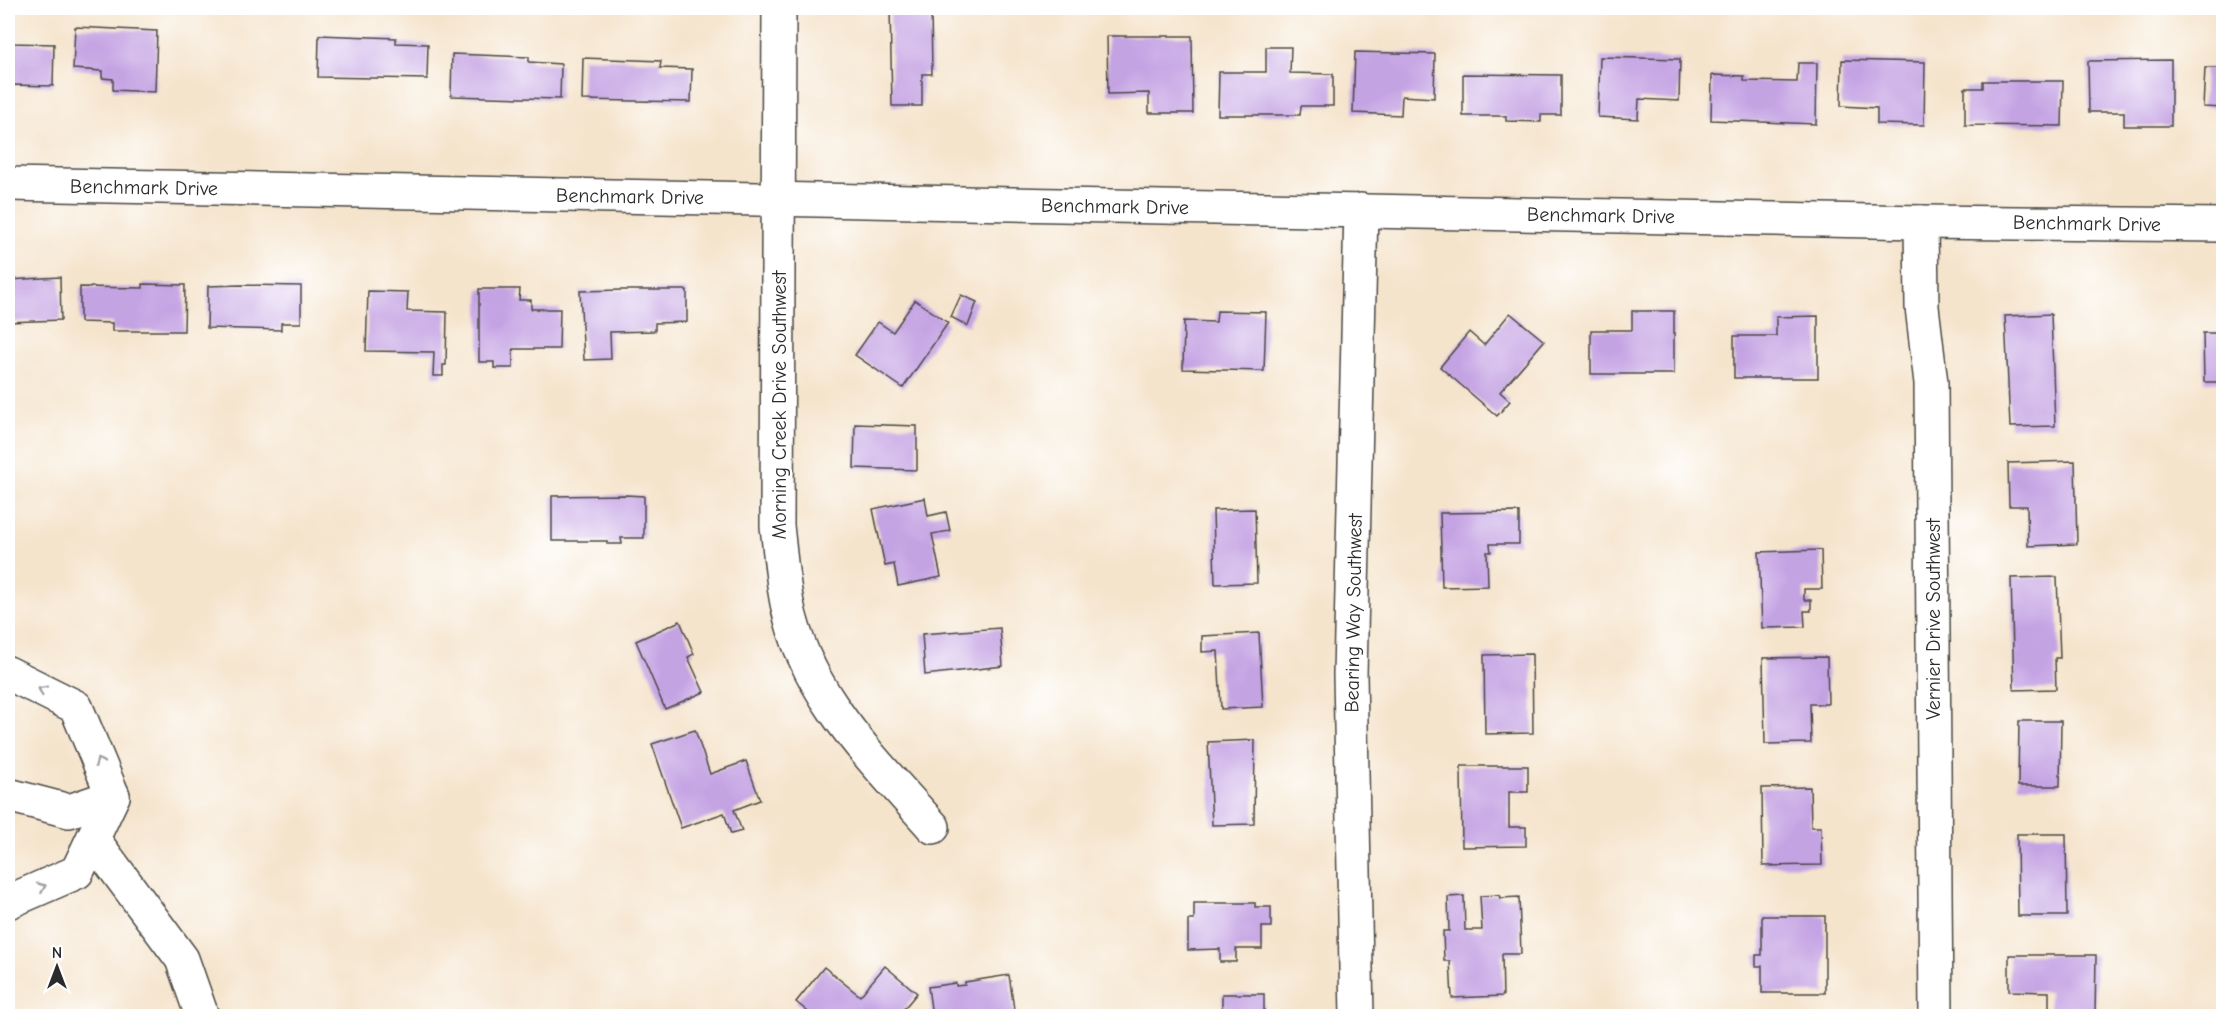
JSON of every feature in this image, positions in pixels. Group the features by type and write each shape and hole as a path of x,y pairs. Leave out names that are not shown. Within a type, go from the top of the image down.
{"street":[{"name":"Morning Creek Drive Southwest","path":"779,8 777,526 787,605 807,663 833,711 933,827"},
{"name":"Benchmark Drive","path":"8,184 1921,222 2223,225"},
{"name":"Bearing Way Southwest","path":"1357,1017 1350,675 1361,210"},
{"name":"Vernier Drive Southwest","path":"1921,222 1922,307 1931,384 1936,1017"},
{"path":"8,673 76,707 113,796 77,872 8,902"},
{"path":"8,795 69,812 113,796"},
{"path":"93,839 182,959 202,1017"}],"building":[{"path":"890,8 931,8 932,74 922,74 922,106 892,106"},
{"path":"75,27 157,31 155,92 113,90 113,79 102,78 102,71 73,69"},
{"path":"8,30 11,30 11,43 54,44 53,86 11,85 11,88 8,88"},
{"path":"319,35 396,38 396,43 428,44 427,79 318,77"},
{"path":"1107,36 1192,36 1193,113 1149,113 1149,93 1108,94"},
{"path":"1266,47 1291,47 1290,73 1333,74 1333,106 1301,106 1300,115 1218,115 1219,72 1266,72"},
{"path":"1355,52 1435,54 1434,98 1402,96 1401,115 1353,113"},
{"path":"452,54 529,57 529,62 561,64 560,99 451,96"},
{"path":"1600,57 1680,59 1679,101 1639,99 1638,119 1598,117"},
{"path":"583,58 661,61 660,68 692,69 691,102 582,100"},
{"path":"1842,60 1925,62 1924,125 1877,124 1877,108 1841,106"},
{"path":"2171,60 2171,126 2124,126 2124,112 2089,112 2088,61"},
{"path":"1798,63 1817,63 1816,124 1711,120 1712,75 1744,76 1744,81 1797,82"},
{"path":"2205,68 2224,68 2224,108 2203,107"},
{"path":"1463,74 1561,75 1561,115 1541,115 1541,122 1506,121 1506,116 1463,116"},
{"path":"1983,81 2063,81 2062,126 1965,125 1965,88 1983,88"},
{"path":"60,277 61,320 8,322 8,280"},
{"path":"143,284 185,285 184,331 112,331 112,323 80,322 80,287 143,288"},
{"path":"208,286 301,286 301,323 281,323 281,330 207,328"},
{"path":"479,289 520,289 519,300 531,300 531,309 560,309 559,349 513,349 513,368 494,368 494,362 479,362"},
{"path":"687,290 687,322 655,323 655,331 610,332 611,359 584,360 580,291"},
{"path":"368,291 408,292 407,311 447,312 446,365 443,365 443,376 433,376 434,352 366,351"},
{"path":"961,295 977,302 968,326 951,317"},
{"path":"915,300 948,323 903,388 855,355 878,322 893,332"},
{"path":"1217,311 1266,312 1264,371 1183,369 1184,321 1216,322"},
{"path":"1632,311 1674,311 1674,374 1591,374 1591,330 1632,330"},
{"path":"1510,313 1544,341 1500,392 1510,401 1497,416 1440,367 1469,332 1484,345"},
{"path":"2051,314 2055,426 2010,427 2005,316"},
{"path":"1818,316 1818,378 1734,378 1734,336 1776,336 1776,317"},
{"path":"2203,333 2224,333 2224,382 2204,382"},
{"path":"855,424 917,426 917,470 854,468"},
{"path":"2075,461 2077,544 2028,546 2027,506 2009,506 2008,463"},
{"path":"552,496 644,496 644,538 621,538 622,544 607,544 607,541 552,541"},
{"path":"925,498 928,516 946,512 950,531 932,534 941,577 898,586 894,564 885,566 873,509"},
{"path":"1255,509 1257,583 1215,584 1213,510"},
{"path":"1519,512 1519,544 1490,544 1491,552 1487,552 1488,586 1442,587 1440,513"},
{"path":"1821,550 1822,589 1804,589 1804,600 1811,600 1811,611 1804,611 1805,627 1762,628 1759,552"},
{"path":"2057,577 2060,658 2055,658 2056,689 2014,690 2011,578"},
{"path":"680,621 694,654 688,657 704,692 665,709 636,641"},
{"path":"1000,628 1003,666 925,675 922,634"},
{"path":"1259,633 1263,707 1221,709 1218,651 1202,652 1202,636"},
{"path":"1532,654 1533,733 1485,734 1484,655"},
{"path":"1827,657 1828,704 1810,704 1811,743 1765,744 1763,658"},
{"path":"2019,721 2061,721 2060,786 2018,786"},
{"path":"695,730 710,774 746,761 760,800 734,810 742,831 731,834 724,813 681,828 652,744"},
{"path":"1255,740 1254,824 1212,825 1208,742"},
{"path":"1461,766 1528,766 1528,792 1509,792 1509,827 1526,827 1526,846 1462,847"},
{"path":"1810,787 1811,827 1821,827 1822,865 1763,866 1762,788"},
{"path":"2017,834 2066,834 2067,916 2018,916"},
{"path":"1499,895 1500,898 1519,897 1521,954 1502,954 1503,996 1452,998 1450,961 1444,961 1443,931 1449,931 1448,897 1464,896 1465,930 1482,930 1480,896"},
{"path":"1194,903 1255,903 1255,907 1271,907 1271,927 1262,927 1262,949 1236,949 1236,962 1220,962 1220,949 1188,950 1188,920 1194,920"},
{"path":"1762,916 1825,916 1825,993 1762,993 1762,966 1756,966 1756,955 1762,955"},
{"path":"2009,955 2096,955 2095,1016 2049,1016 2049,992 2009,991"},
{"path":"885,966 917,993 898,1016 813,1016 796,1002 824,967 860,996"},
{"path":"1009,975 1015,1016 932,1016 928,987 956,983 956,986 965,985 965,982"},
{"path":"1222,994 1264,994 1264,1016 1222,1016"}]}
